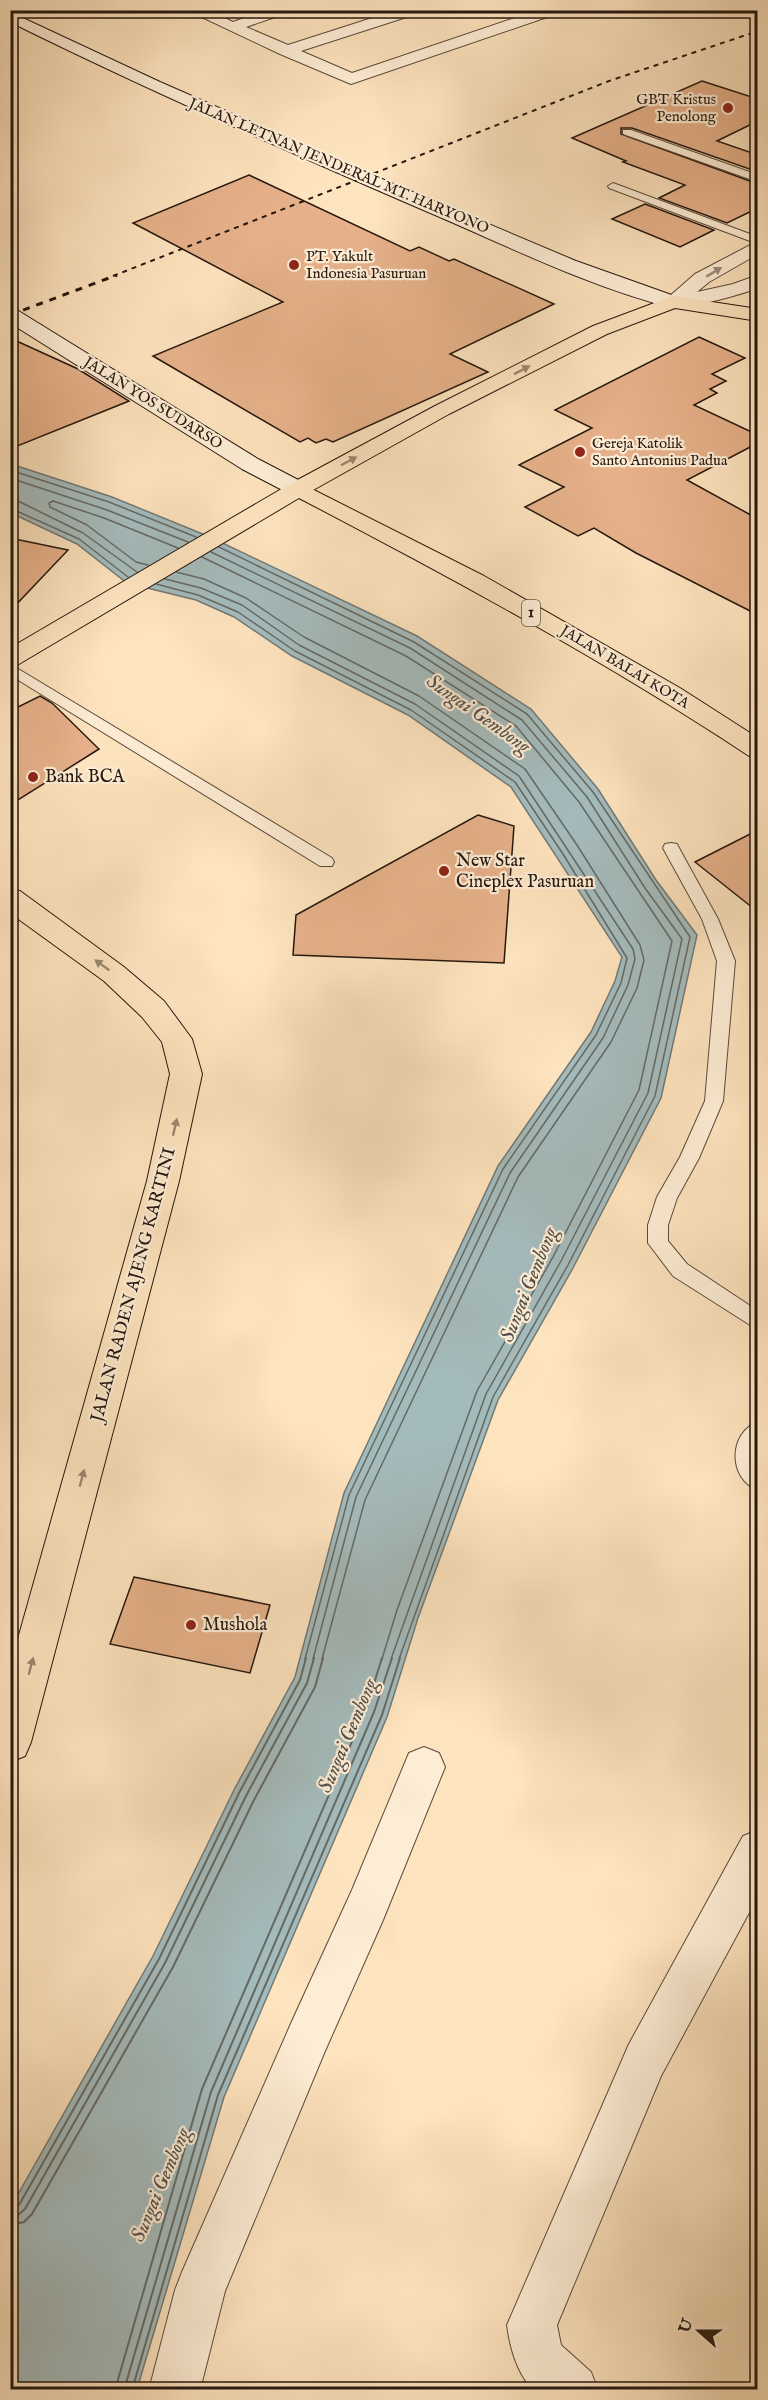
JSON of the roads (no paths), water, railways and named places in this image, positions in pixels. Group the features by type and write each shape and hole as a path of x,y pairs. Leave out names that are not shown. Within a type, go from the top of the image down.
{"main road":[{"path":"10,659 298,489 442,410 600,330 673,302 758,315"},
{"name":"JALAN BALAI KOTA","path":"298,489 476,581 671,693 758,750"},
{"name":"JALAN RADEN AJENG KARTINI","path":"10,898 114,974 153,1009 177,1039 186,1074 163,1181 10,1742"}],"street":[{"path":"194,10 338,74 355,78 554,10"},
{"path":"232,27 282,10"},
{"path":"286,51 414,10"},
{"name":"JALAN LETNAN JENDERAL MT. HARYONO","path":"10,16 101,62 366,178 603,280 673,302"},
{"path":"673,302 702,278 758,246"},
{"path":"673,302 738,289 758,281"},
{"name":"JALAN YOS SUDARSO","path":"10,314 250,464 298,489"},
{"path":"174,2390 200,2290 309,2035 368,1905 424,1767"},
{"path":"573,2390 543,2366 534,2346 532,2325 645,2060 758,1851"}],"lane":[{"path":"627,132 758,179"},
{"path":"613,186 758,241"},
{"path":"10,668 326,862"},
{"path":"671,848 710,919 726,960 714,1101 689,1158 667,1197 658,1225 658,1242 680,1270 758,1322"},
{"path":"758,1431 753,1435 746,1450 747,1470 758,1481"}],"water":[{"name":"Sungai Gembong","path":"11,464 112,497 210,537 417,636 531,709 598,789 656,880 697,935 661,1098 573,1268 498,1400 418,1618 387,1717 224,2097 137,2389 11,2389 10,2210 153,1956 234,1790 295,1677 344,1493 498,1166 591,1032 615,981 622,957 511,787 408,715 292,656 234,617 196,600 127,583 77,544 11,513"}],"railway":[{"path":"113,276 609,81 758,31"},
{"path":"10,315 117,275"}],"place":[{"name":"GBT Kristus Penolong","path":"728,108"},
{"name":"PT. Yakult Indonesia Pasuruan","path":"294,265"},
{"name":"Gereja Katolik Santo Antonius Padua","path":"580,452"},
{"name":"Bank BCA","path":"33,777"},
{"name":"New Star Cineplex Pasuruan","path":"444,871"},
{"name":"Mushola","path":"191,1625"}]}
